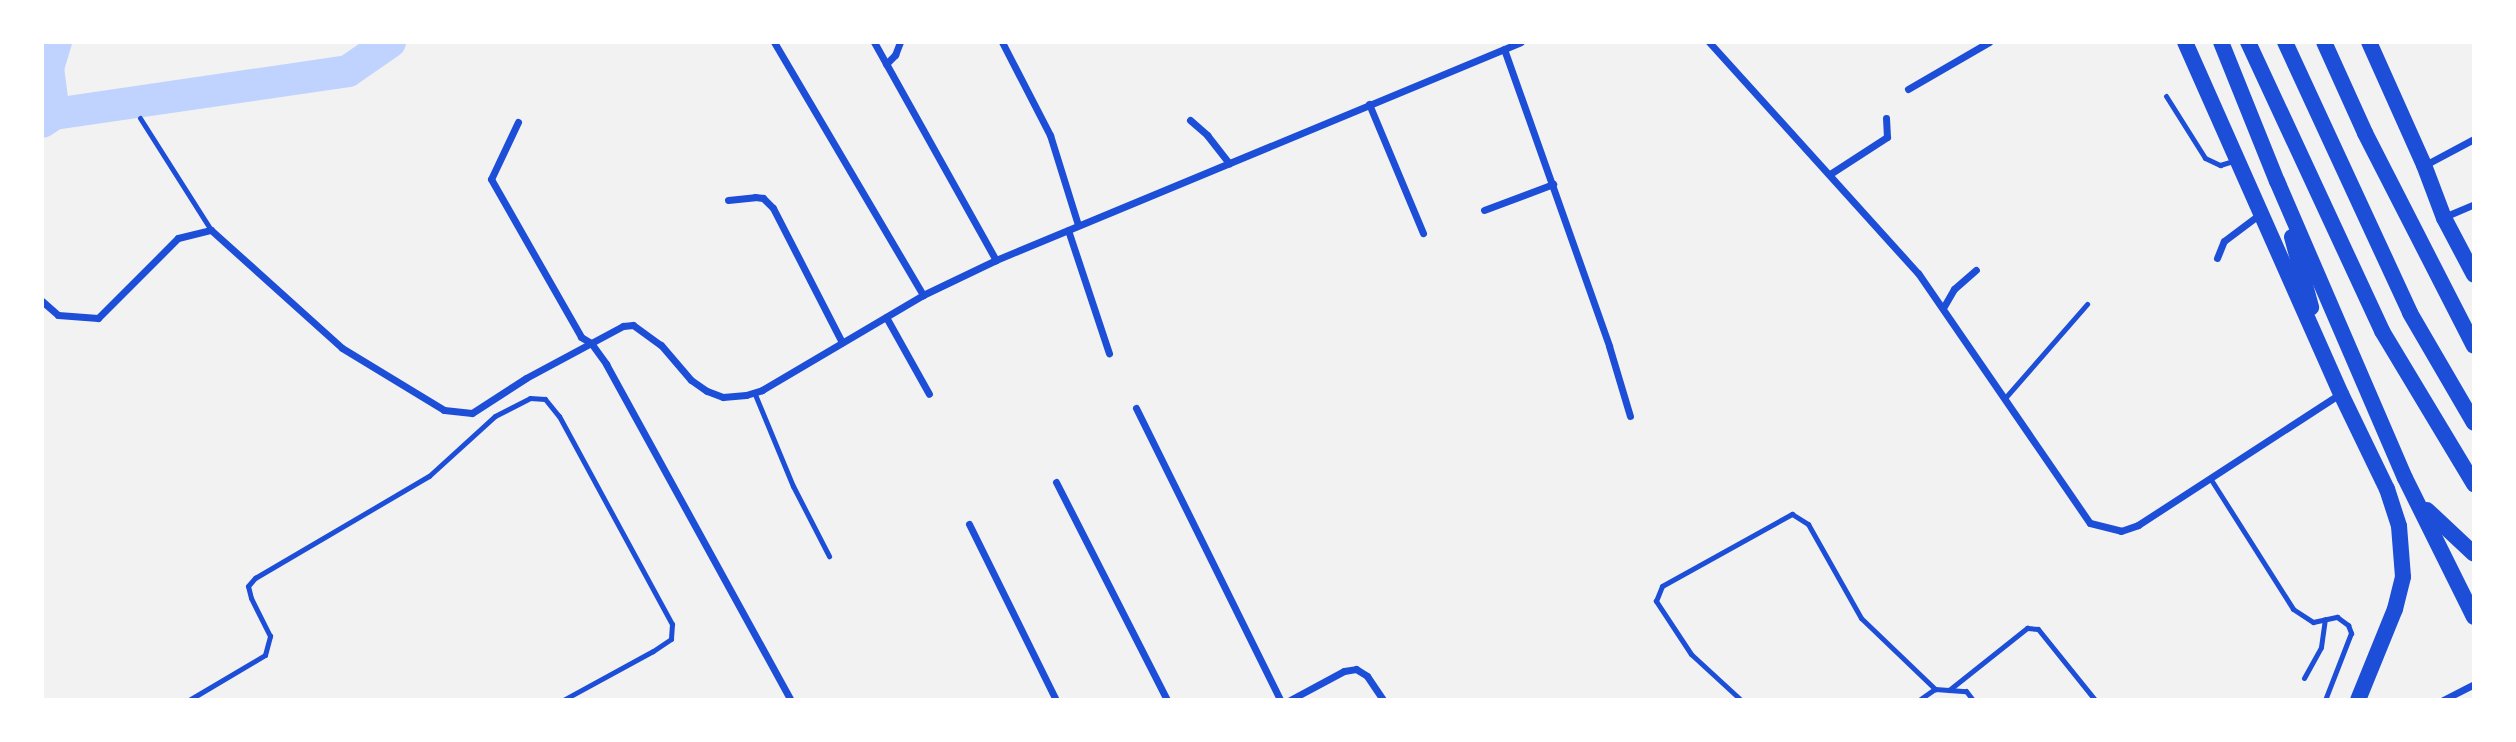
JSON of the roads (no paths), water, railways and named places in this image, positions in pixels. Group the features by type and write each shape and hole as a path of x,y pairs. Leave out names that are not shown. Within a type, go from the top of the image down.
{"main road":[{"path":"2185,42 2341,394 2387,489 2399,526 2403,577 2395,609 2358,700"},
{"path":"2221,42 2277,181 2405,478 2474,617"},
{"path":"2248,42 2382,331 2474,484"},
{"path":"2286,42 2410,313 2474,422"},
{"path":"2324,42 2365,133 2471,339"},
{"path":"2369,42 2424,165 2444,218 2474,275"},
{"path":"2277,181 2323,353"},
{"path":"2368,449 2405,478"},
{"path":"2415,498 2474,554"},
{"path":"2459,583 2474,596"}],"street":[{"path":"775,42 923,295"},
{"path":"874,42 996,260"},
{"path":"886,64 895,55 900,42"},
{"path":"1002,42 1050,135 1078,225"},
{"path":"42,301 58,315 98,318 178,238 211,230 342,348 444,410 472,413 526,378 623,326 633,325 661,345 691,380 707,391 723,397 754,392 923,295 996,260 1521,42"},
{"path":"1709,42 1918,273 2090,523 2121,531 2138,526 2341,394"},
{"path":"1908,89 1989,42"},
{"path":"1504,49 1553,184 1630,416"},
{"path":"1369,104 1423,233"},
{"path":"1830,174 1887,137 1886,118"},
{"path":"1190,120 1207,135 1229,163"},
{"path":"517,122 491,179 581,337 591,343 606,364 791,700"},
{"path":"2424,165 2474,139"},
{"path":"1484,210 1553,184"},
{"path":"728,200 763,198 773,208 842,342"},
{"path":"2444,218 2474,204"},
{"path":"2217,258 2224,241 2261,214"},
{"path":"1068,230 1109,353"},
{"path":"1943,308 1954,289 1976,270"},
{"path":"886,317 929,394"},
{"path":"1136,408 1280,700"},
{"path":"1056,482 1167,700"},
{"path":"969,524 1056,700"},
{"path":"1290,700 1345,671 1356,669 1367,676 1383,700"},
{"path":"2443,700 2474,684"}],"lane":[{"path":"2166,96 2205,158 2221,165 2236,160"},
{"path":"140,118 211,230"},
{"path":"2005,398 2087,304"},
{"path":"754,392 793,486 829,556"},
{"path":"189,700 264,655 271,636 251,598 248,586 254,578 429,476 495,416 530,398 545,399 559,416 672,624 671,639 563,700"},
{"path":"2210,478 2292,609 2313,622 2337,617 2348,625 2351,633 2325,700"},
{"path":"1741,700 1691,654 1656,601 1662,586 1792,514 1808,524 1861,618 1935,689"},
{"path":"2304,678 2321,647 2325,619"},
{"path":"1949,690 2026,628 2038,629 2095,700"},
{"path":"1919,700 1935,689 1966,691 1973,700"}],"waterway":[{"path":"54,114 48,68 56,42"},
{"path":"42,122 54,114 348,71 390,42"}]}
